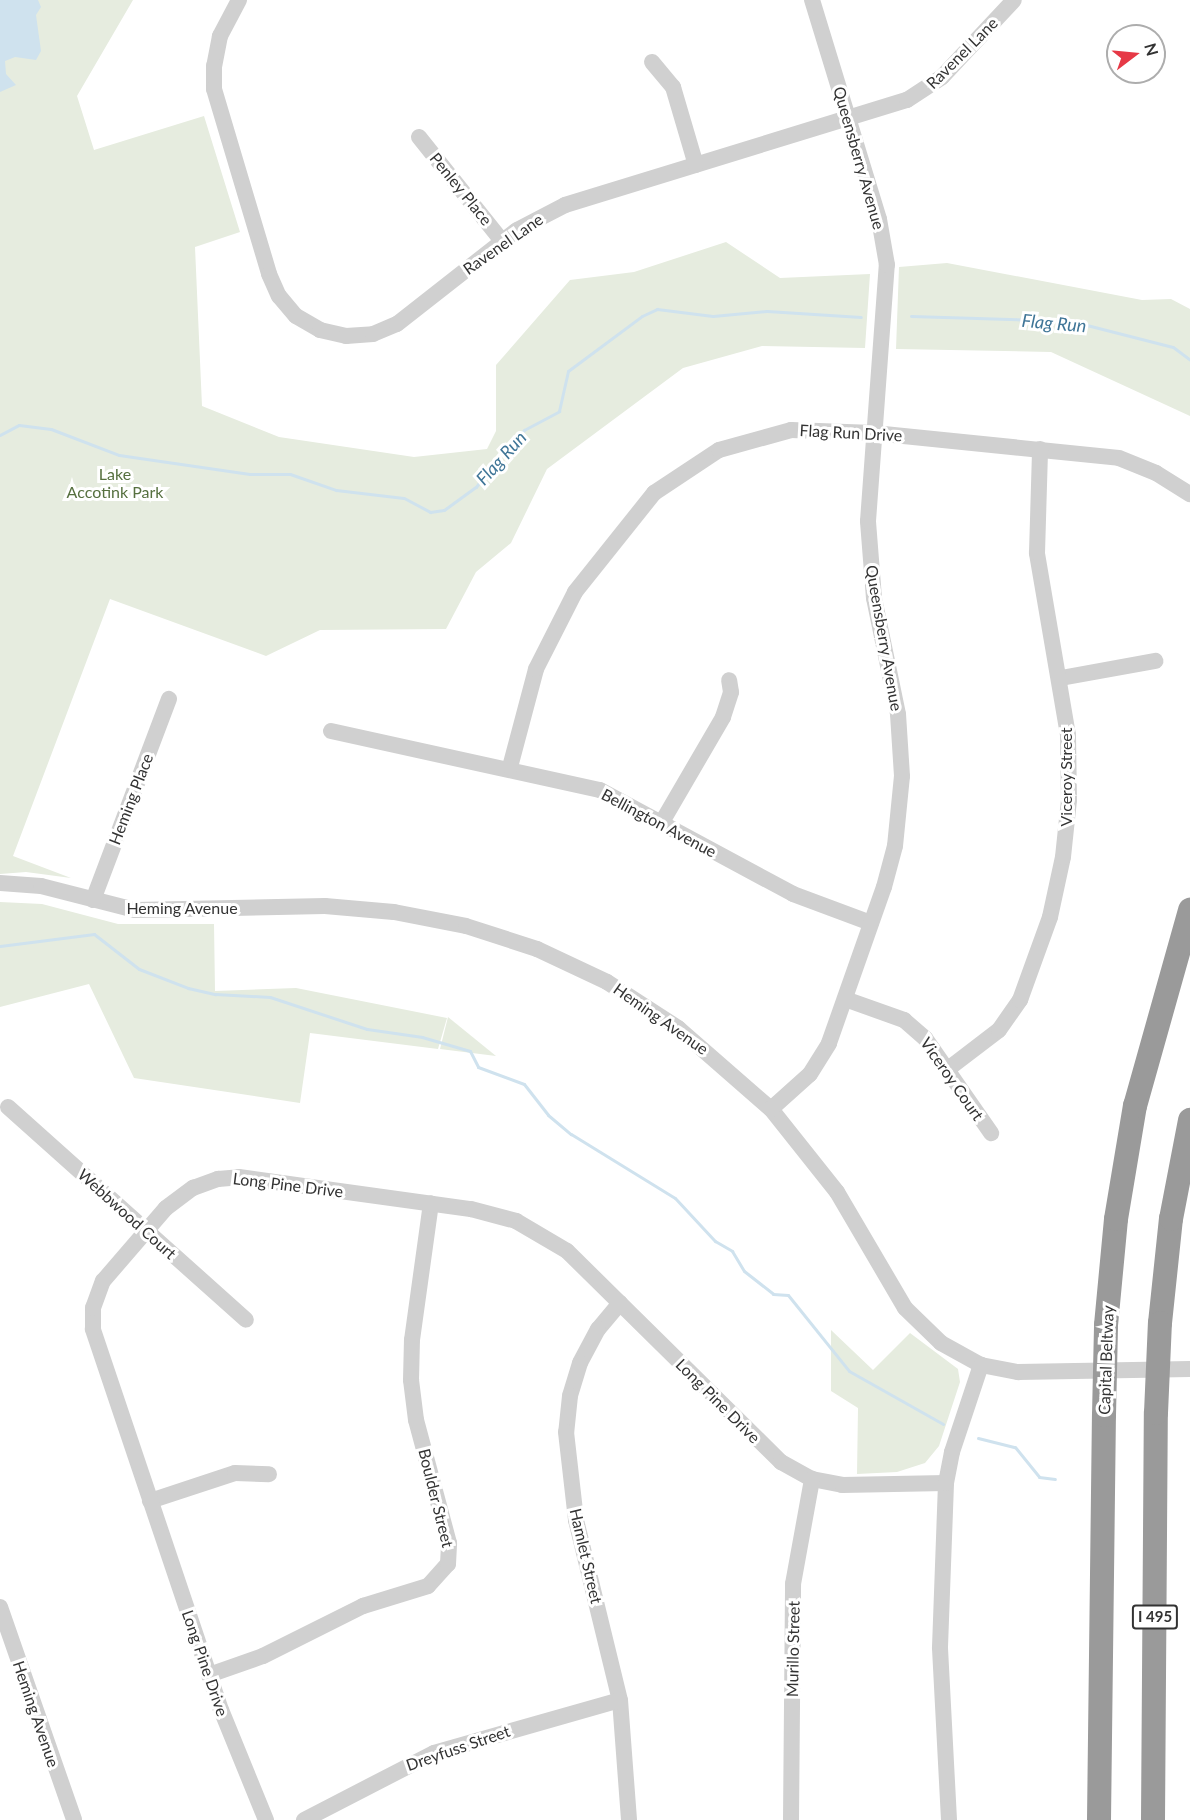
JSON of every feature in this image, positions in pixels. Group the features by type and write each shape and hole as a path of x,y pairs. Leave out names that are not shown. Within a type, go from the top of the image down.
{"highway":[{"name":"Capital Beltway","path":"1099,1820 1106,1324 1125,1162 1156,1024 1190,910"},
{"path":"1156,1024 1190,937"},
{"name":"I 495","path":"1153,1820 1156,1413 1160,1323 1171,1219 1190,1120"}],"street":[{"name":"Ravenel Lane","path":"239,0 220,36 214,66 214,89 269,274 279,296 296,316 334,335 360,336 381,332 403,320 502,241 565,205 907,100 933,85 1014,0"},
{"name":"Queensberry Avenue","path":"771,1109 818,1062 845,999 895,846 902,776 898,714 870,560 869,493 887,265 879,219 812,0"},
{"path":"652,62 672,87 696,165"},
{"name":"Penley Place","path":"419,137 502,241"},
{"name":"Flag Run Drive","path":"510,767 530,684 561,616 589,572 654,494 697,461 744,440 816,428 1040,449 1131,461 1190,494"},
{"name":"Viceroy Street","path":"948,1069 986,1042 1012,1014 1026,986 1050,917 1063,857 1069,800 1068,735 1061,678 1037,554 1040,449"},
{"path":"1061,678 1155,661"},
{"path":"663,822 723,717 731,692 729,680"},
{"name":"Heming Place","path":"93,900 169,699"},
{"name":"Bellington Avenue","path":"331,731 510,767 600,790 793,894 871,923"},
{"name":"Heming Avenue","path":"0,883 41,886 135,909 361,908 428,917 493,933 575,965 644,1005 711,1054 771,1109 837,1192 913,1318 941,1343 981,1365 1026,1373 1190,1369"},
{"name":"Viceroy Court","path":"845,999 912,1025 948,1069 991,1133"},
{"name":"Webbwood Court","path":"8,1107 246,1320"},
{"name":"Long Pine Drive","path":"266,1820 209,1675 95,1339 92,1318 103,1281 146,1231 183,1195 228,1177 431,1203 492,1214 538,1231 567,1251 767,1451 812,1479 864,1486 946,1484"},
{"name":"Boulder Street","path":"209,1675 263,1656 363,1606 428,1586 448,1564 449,1543 416,1420 411,1380 412,1340 431,1203"},
{"name":"Hamlet Street","path":"620,1303 598,1329 580,1364 570,1396 566,1432 576,1520 620,1700 629,1820"},
{"path":"949,1820 939,1647 946,1484 952,1452 981,1365"},
{"path":"150,1501 235,1473 269,1474"},
{"name":"Murillo Street","path":"791,1820 793,1584 800,1532 812,1479"},
{"name":"Heming Avenue","path":"0,1607 74,1820"},
{"name":"Dreyfuss Street","path":"304,1820 434,1753 620,1700"}],"green space":[{"name":"Lake Accotink Park","path":"0,0 133,0 77,96 94,150 204,116 240,232 195,247 202,406 279,437 414,457 487,449 496,431 496,365 570,280 634,272 726,242 780,278 870,274 865,348 762,346 683,368 547,469 511,543 476,572 446,629 320,630 266,656 110,599 13,856 71,878 26,872 0,874"},
{"path":"947,263 1142,300 1171,299 1190,309 1190,416 1051,352 896,349 899,267"},
{"path":"0,902 42,904 118,924 214,924 215,991 296,988 447,1018 438,1049 310,1033 300,1103 134,1078 89,984 0,1007"},
{"path":"448,1017 496,1056 440,1049"},
{"path":"831,1330 873,1370 910,1333 958,1369 960,1382 939,1446 925,1463 897,1472 857,1474 858,1408 831,1391"}],"water":[{"path":"0,0 38,0 41,7 36,15 41,51 36,60 15,57 5,61 6,74 16,85 0,92"}],"waterway":[{"name":"Flag Run","path":"0,435 19,425 51,429 119,455 250,474 290,474 336,490 404,498 430,512 444,510 476,487 497,458 524,430 559,411 568,371 642,316 657,309 713,316 767,311 861,317"},
{"name":"Flag Run","path":"911,316 1071,321 1173,347 1190,360"},
{"path":"0,946 94,934 139,969 188,988 215,994 270,997 367,1029 422,1037 470,1051 478,1067 524,1084 548,1115 571,1134 675,1198 715,1241 732,1251 744,1271 773,1294 788,1295 849,1371 943,1424"},
{"path":"978,1438 1015,1447 1039,1477 1055,1479"}]}
